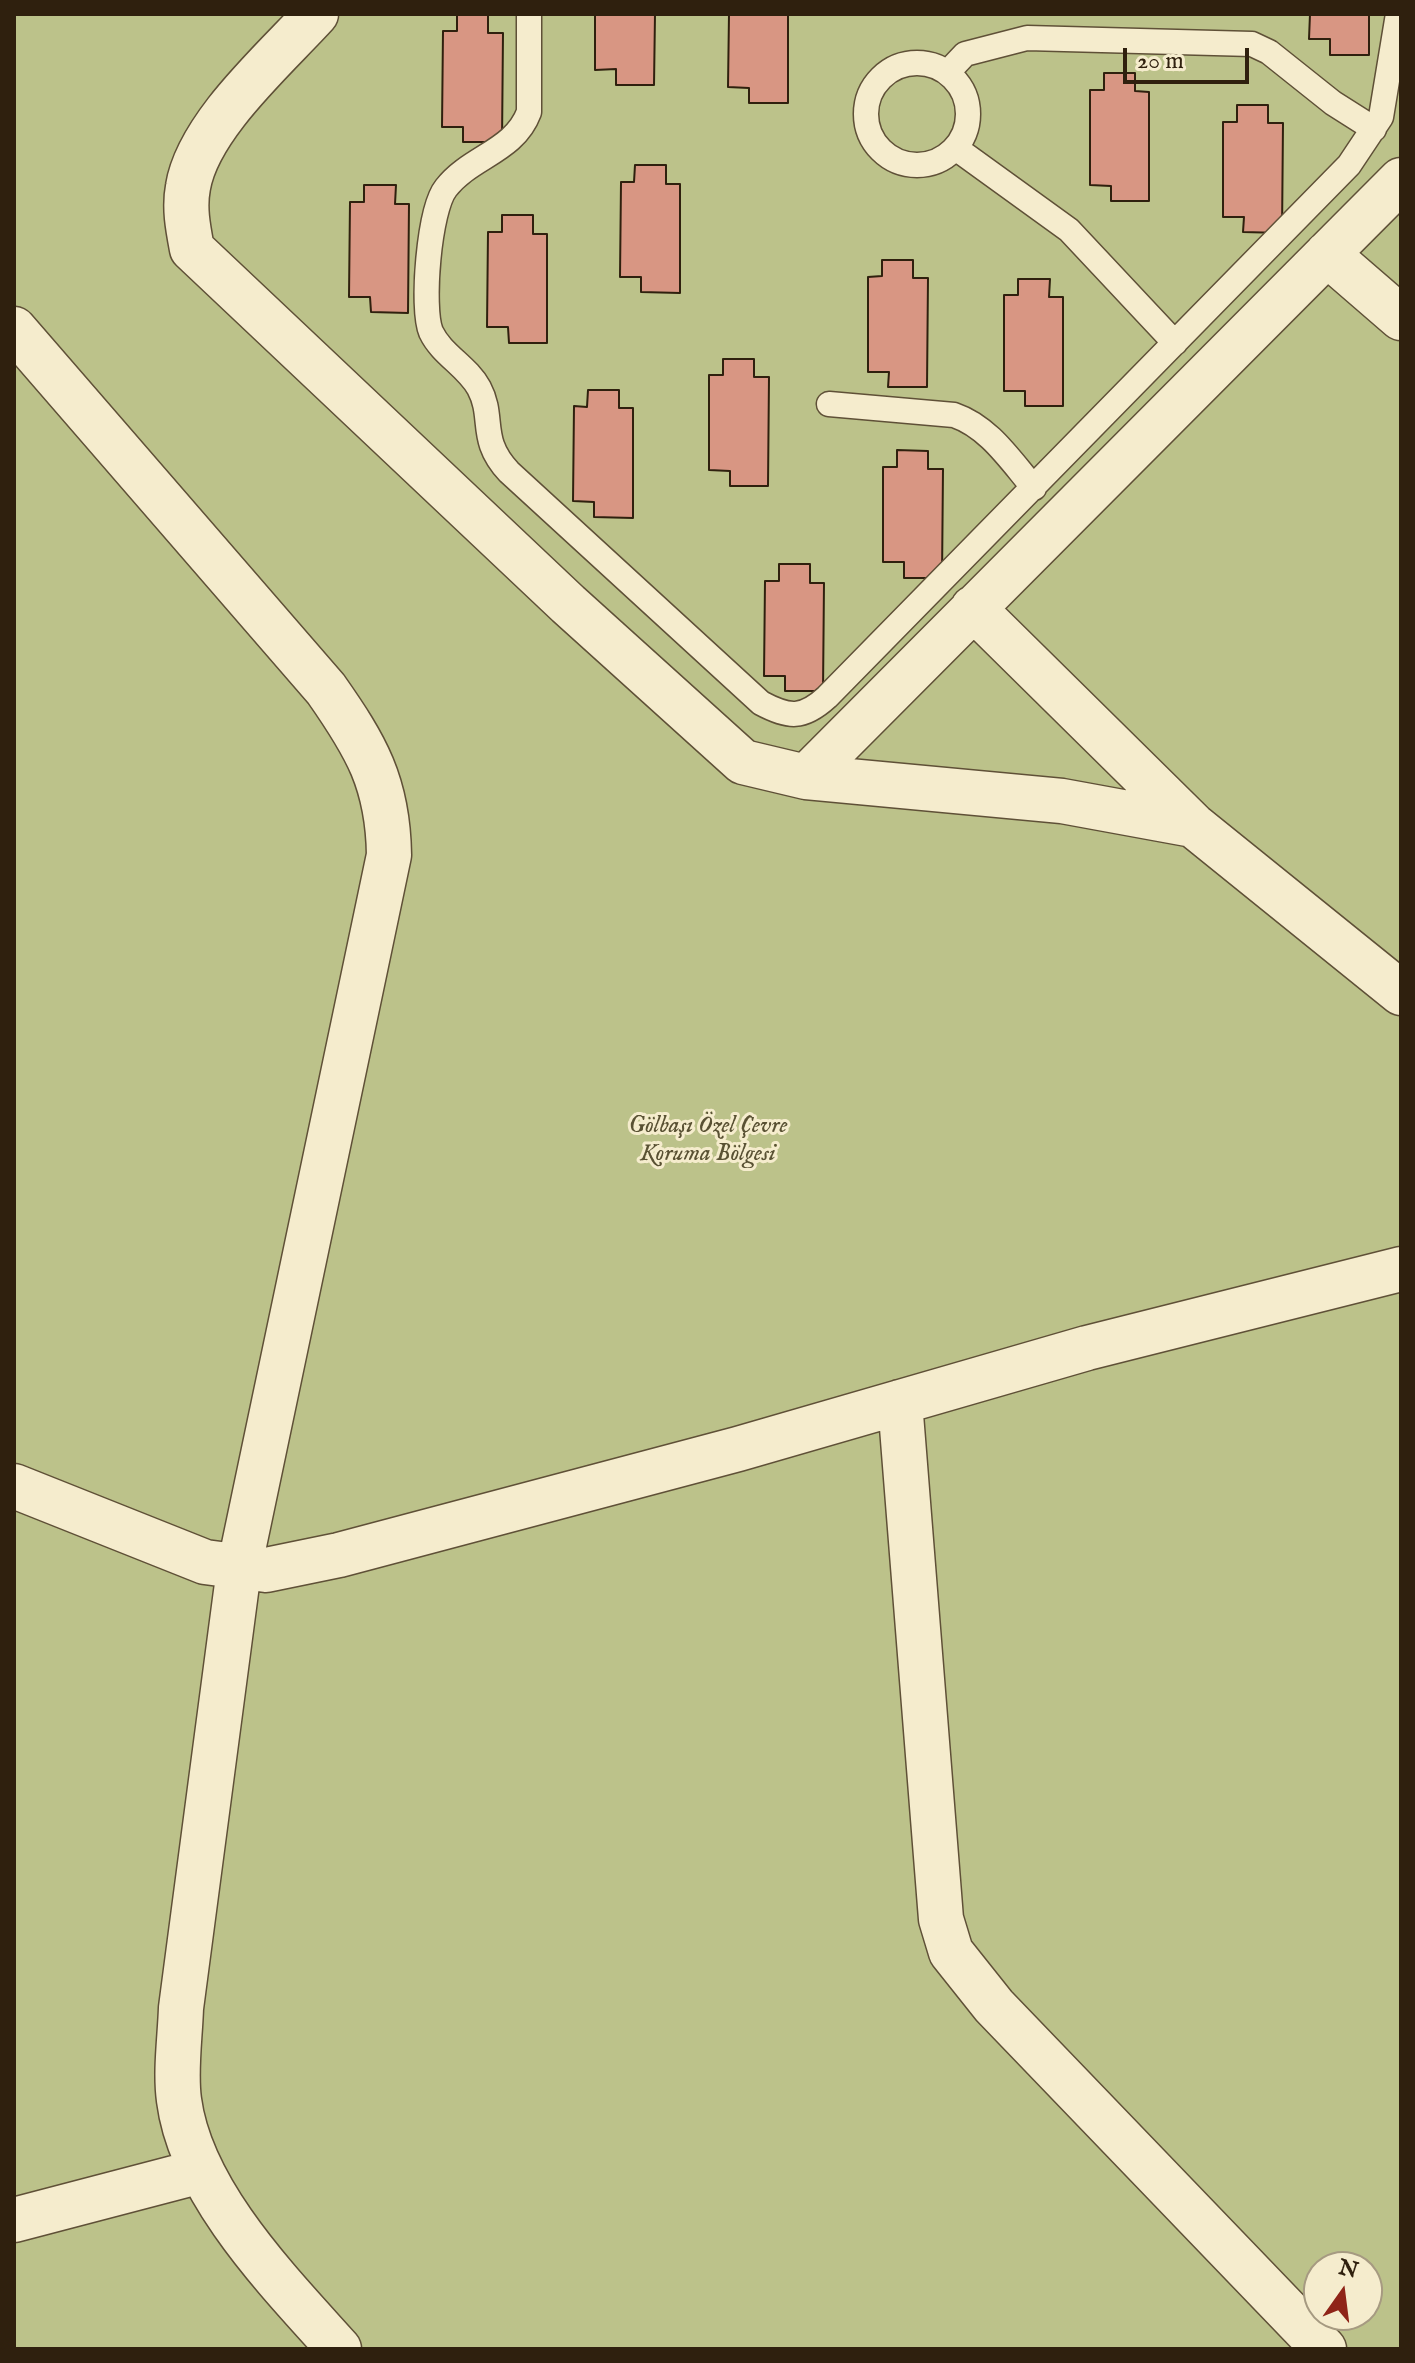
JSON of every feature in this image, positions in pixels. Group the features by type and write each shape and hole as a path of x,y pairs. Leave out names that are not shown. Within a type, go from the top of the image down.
{"street":[{"path":"316,14 221,120 197,158 188,185 186,215 192,249 722,746 743,762 806,777 1062,801 1193,825"},
{"path":"806,777 1401,180"},
{"path":"1327,254 1401,318"},
{"path":"14,329 326,689 363,742 381,783 388,818 389,855 239,1569 181,2008 179,2101 201,2171 269,2271 339,2349"},
{"path":"973,608 1193,825 1401,993"},
{"path":"14,1486 205,1562 239,1569 266,1570 339,1555 738,1449 1087,1348 1401,1269"},
{"path":"900,1402 941,1919 951,1952 994,2006 1324,2349"},
{"path":"14,2220 201,2171"}],"lane":[{"path":"529,14 526,119 517,136 459,174 443,191 436,208 432,239 428,321 438,343 480,389 494,456 761,703 791,716 804,715 827,697 1349,165 1374,129 1386,97 1398,14"},
{"path":"948,72 965,54 1027,38 1252,44 1269,52 1333,103 1374,129"},
{"path":"928,63 948,72 963,89 969,109 967,130 957,149 939,161 918,166 897,162 879,149 868,131 866,109 872,88 886,72 906,64 928,63"},
{"path":"957,149 1069,230 1175,343"},
{"path":"829,404 954,415 971,420 988,434 1034,488"}],"green space":[{"name":"Gölbaşı Özel Çevre Koruma Bölgesi","path":"14,14 1401,14 1401,2349 14,2349"}],"building":[{"path":"595,14 655,14 654,85 616,85 616,69 595,70"},
{"path":"729,14 788,14 788,103 749,103 749,88 728,87"},
{"path":"1310,14 1369,14 1369,55 1330,55 1330,39 1309,39"},
{"path":"457,15 488,15 488,33 503,33 502,142 463,142 463,127 442,127 443,31 457,31"},
{"path":"1104,73 1135,73 1135,91 1149,92 1149,201 1111,201 1111,186 1090,185 1090,90 1104,90"},
{"path":"1237,105 1268,105 1268,123 1283,123 1282,233 1243,232 1244,217 1223,217 1223,122 1237,122"},
{"path":"635,165 666,165 666,184 680,184 680,293 641,292 641,277 620,277 621,182 634,182"},
{"path":"364,185 396,185 395,204 409,204 408,313 371,312 370,297 349,297 350,202 364,202"},
{"path":"502,215 533,215 533,234 547,234 547,343 509,343 508,327 487,327 488,232 502,232"},
{"path":"882,260 913,260 913,278 928,278 927,387 888,387 889,372 868,372 868,277 882,276"},
{"path":"1018,279 1050,279 1049,297 1063,297 1063,406 1025,406 1025,391 1004,391 1004,295 1018,295"},
{"path":"723,359 754,359 754,377 769,377 768,486 730,486 730,471 709,470 709,375 723,375"},
{"path":"588,390 619,390 619,408 633,408 633,518 594,517 594,502 573,501 574,406 587,407"},
{"path":"897,450 928,451 928,469 943,469 942,578 904,578 904,562 883,562 883,467 897,467"},
{"path":"779,564 810,564 810,583 824,583 823,691 785,691 785,676 764,676 765,581 779,581"}]}
